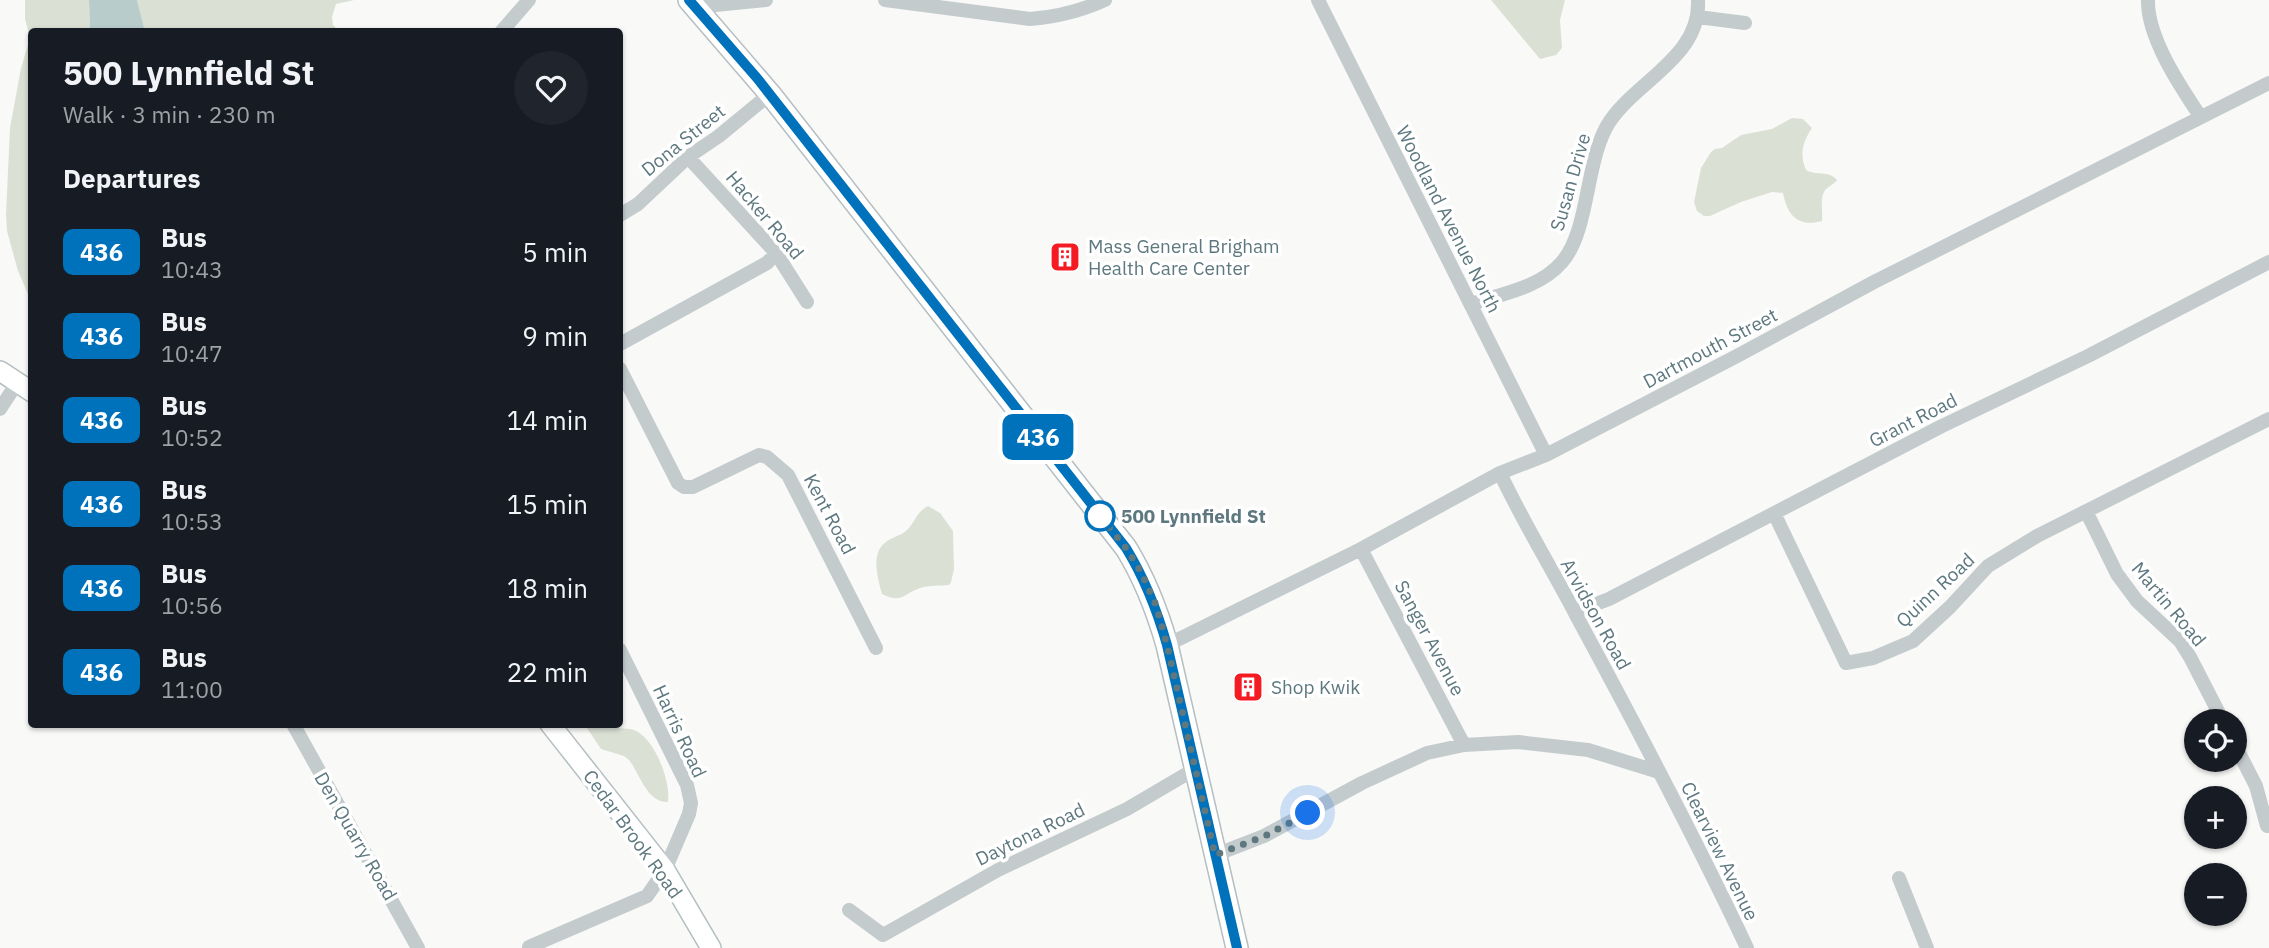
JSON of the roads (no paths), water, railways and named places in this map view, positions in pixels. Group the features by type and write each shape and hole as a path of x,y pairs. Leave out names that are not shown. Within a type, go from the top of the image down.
{"main road":[{"path":"692,4 770,94 1126,548 1141,572 1156,605 1167,645 1237,948"}],"street":[{"path":"505,28 529,0"},
{"path":"692,4 766,0"},
{"path":"885,0 1031,19 1080,11 1105,0"},
{"path":"1060,15 1063,0"},
{"name":"Woodland Avenue North","path":"1318,0 1546,455"},
{"name":"Susan Drive","path":"1471,304 1542,279 1567,256 1606,128 1618,111 1686,44 1694,32 1698,17 1698,0"},
{"path":"2148,0 2151,24 2174,77 2200,116"},
{"path":"1698,17 1745,23"},
{"name":"Dartmouth Street","path":"1167,645 1361,549 1500,473 1546,455 1874,282 2269,83"},
{"name":"Dona Street","path":"623,213 638,204 688,157 719,136 770,94"},
{"name":"Hacker Road","path":"688,157 776,253 807,302"},
{"path":"623,342 767,263 776,253"},
{"name":"Grant Road","path":"1575,612 1609,599 1942,426 2088,356 2269,262"},
{"path":"0,371 24,388 0,409"},
{"name":"Kent Road","path":"623,375 678,483 684,487 692,487 759,455 767,457 788,475 876,648"},
{"name":"Quinn Road","path":"1774,513 1846,663 1873,658 1913,641 1950,607 1988,566 2037,536 2269,419"},
{"name":"Arvidson Road","path":"1500,473 1659,772"},
{"name":"Martin Road","path":"2085,511 2117,574 2137,601 2180,641 2217,709"},
{"name":"Sanger Avenue","path":"1361,549 1464,744"},
{"name":"Harris Road","path":"529,947 647,896 665,870 685,823 691,803 687,785 623,656"},
{"name":"Den Quarry Road","path":"295,728 418,948"},
{"name":"Cedar Brook Road","path":"553,728 665,870 711,948"},
{"path":"1215,855 1265,836 1362,783 1427,752 1464,744 1518,741 1588,750 1659,772"},
{"name":"Daytona Road","path":"849,909 883,935 998,870 1127,809 1195,769"},
{"path":"2247,770 2258,792 2267,826"},
{"name":"Clearview Avenue","path":"1659,772 1746,948"},
{"path":"1899,878 1927,948"}],"place":[{"name":"Mass General Brigham Health Care Center","path":"1065,257"},
{"name":"500 Lynnfield St","path":"1100,516"},
{"name":"Shop Kwik","path":"1248,687"}]}
